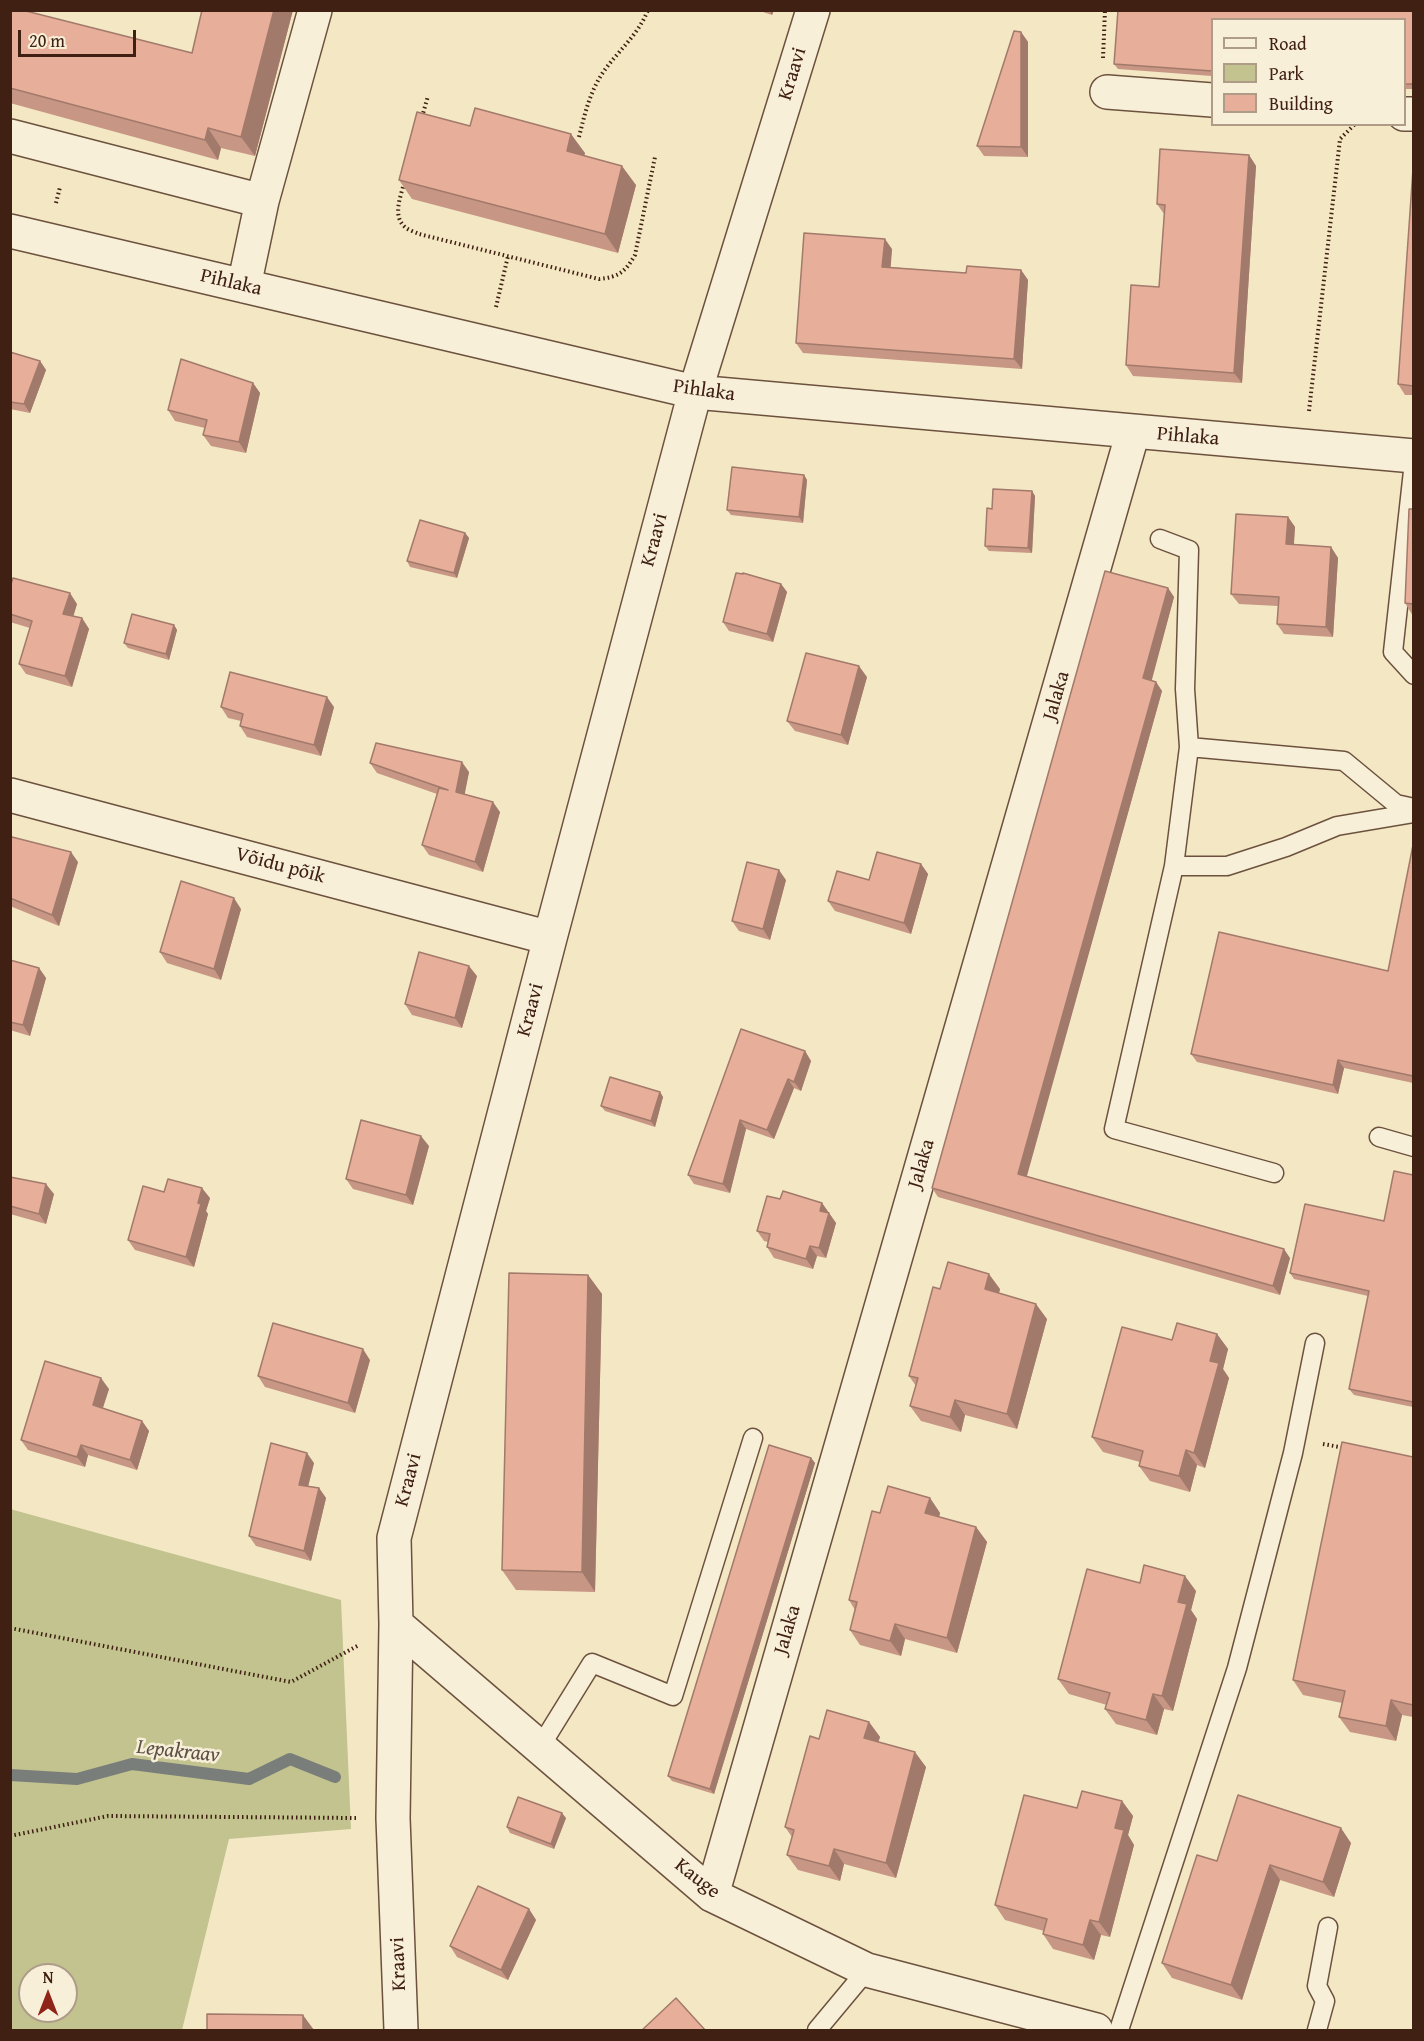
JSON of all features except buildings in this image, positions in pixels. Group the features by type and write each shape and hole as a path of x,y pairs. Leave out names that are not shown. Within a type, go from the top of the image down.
{"street":[{"path":"244,286 262,201 315,10"},
{"name":"Kraavi","path":"401,2031 393,1818 396,1624 394,1538 695,392 813,10"},
{"path":"1107,92 1211,100"},
{"path":"10,136 262,201"},
{"name":"Pihlaka","path":"10,231 695,392 1413,456"},
{"name":"Jalaka","path":"712,1895 1133,432"},
{"name":"Võidu põik","path":"10,795 550,938"},
{"name":"Kauge","path":"396,1624 712,1895 867,1970 1096,2031"}],"lane":[{"path":"1413,462 1393,652 1413,675"},
{"path":"1160,539 1189,550 1185,689 1189,747 1174,866 1114,1129 1274,1173"},
{"path":"1189,747 1344,761 1396,804 1413,808"},
{"path":"1174,866 1227,866 1286,847 1338,826 1413,813"},
{"path":"1380,1137 1413,1147"},
{"path":"1119,2031 1237,1668 1296,1438 1315,1343"},
{"path":"540,1747 592,1664 673,1696 753,1438"},
{"path":"1317,2031 1325,2001 1317,1986 1328,1927"},
{"path":"817,2031 867,1970"}],"path":[{"path":"579,137 588,101 604,71 637,31 648,10"},
{"path":"1105,10 1102,54 1107,92"},
{"path":"421,120 428,96"},
{"path":"1305,447 1340,139 1353,126"},
{"path":"406,177 398,204 398,215 403,226 419,234 599,279 613,278 627,268 635,255 656,157"},
{"path":"486,343 507,256"},
{"path":"1296,1438 1349,1449"},
{"path":"10,1628 291,1682 396,1624"},
{"path":"10,1836 108,1816 393,1818"}],"green space":[{"path":"10,1509 341,1600 351,1829 229,1839 182,2030 11,2030"}],"waterway":[{"name":"Lepakraav","path":"10,1775 77,1779 132,1764 249,1779 290,1759 335,1777"}]}
